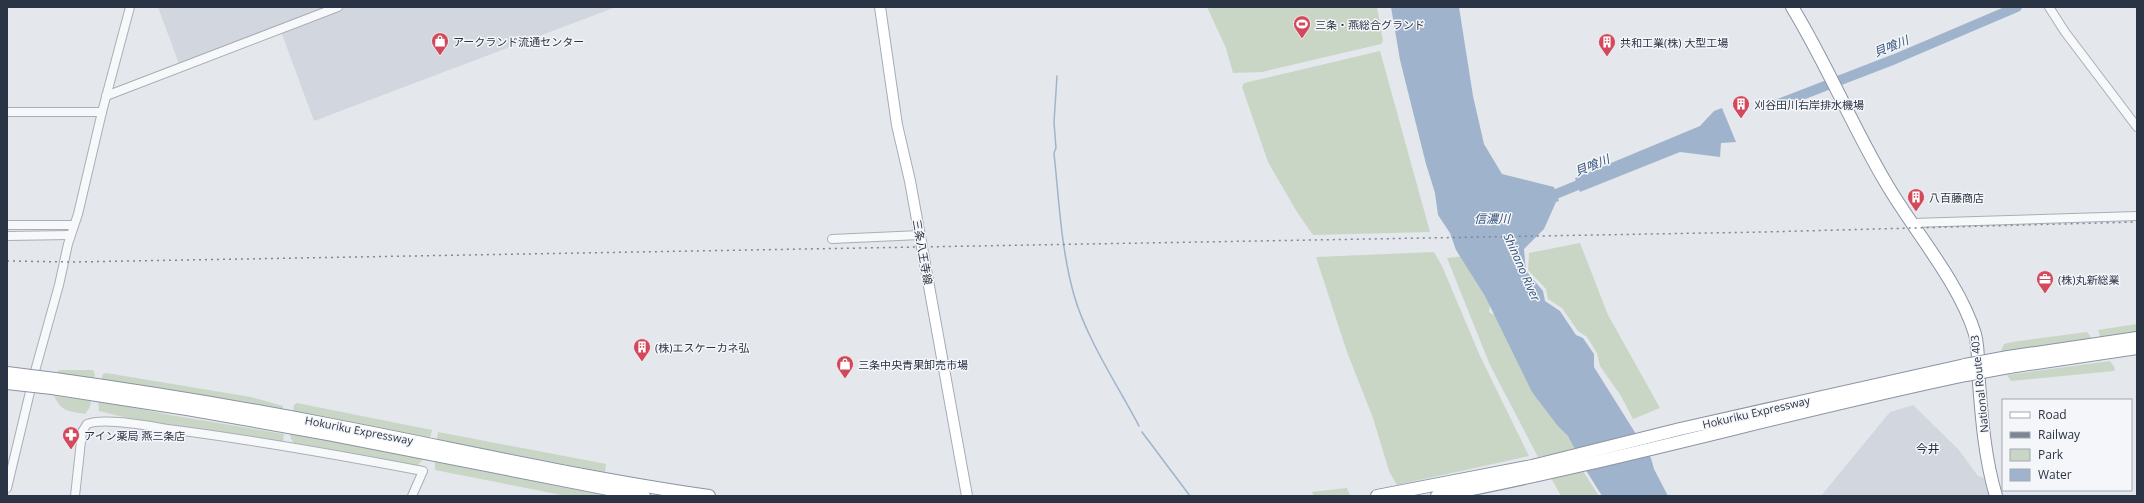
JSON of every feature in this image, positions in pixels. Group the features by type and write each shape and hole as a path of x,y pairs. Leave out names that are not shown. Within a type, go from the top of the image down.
{"highway":[{"name":"National Route 403","path":"1792,7 1817,49 1873,160 1959,296 1975,335 1985,451 1996,496"},
{"name":"Hokuriku Expressway","path":"1377,496 1532,466 1680,430 1966,370 2137,338"},
{"name":"Hokuriku Expressway","path":"2008,362 2137,348"},
{"name":"Hokuriku Expressway","path":"1437,496 1686,441 1966,370"},
{"name":"Hokuriku Expressway","path":"7,373 54,384 187,409 603,484 709,496"},
{"name":"Hokuriku Expressway","path":"7,383 54,384"},
{"name":"Hokuriku Expressway","path":"603,484 644,496"}],"main road":[{"name":"三条八王寺線","path":"880,7 897,126 920,235 967,496"}],"street":[{"path":"7,488 70,235 130,7"},
{"path":"106,96 338,7"},
{"path":"2050,9 2137,127"},
{"path":"7,112 102,112"},
{"path":"1912,223 2137,216"},
{"path":"7,226 73,225"},
{"path":"7,236 70,235"},
{"path":"832,239 920,235"},
{"path":"75,496 82,432 87,424 96,423 126,423 213,435 423,471 412,496"}],"shaded area":[{"path":"158,7 616,7 314,121 279,26 179,64"},
{"path":"1913,405 1959,450 1978,476 1984,478 1989,496 1821,496 1890,412"}],"green space":[{"name":"三条・燕総合グランド","path":"1207,7 1377,7 1383,41 1381,44 1262,72 1233,73 1226,48"},
{"path":"1380,51 1430,232 1313,235 1297,212 1268,162 1242,87 1244,83"},
{"path":"1580,243 1608,315 1660,408 1633,419 1621,396 1600,366 1597,353 1587,337 1578,331 1562,308 1548,299 1546,289 1528,270 1529,253"},
{"path":"1434,252 1442,266 1480,356 1529,456 1397,485 1389,471 1373,418 1347,352 1316,257"},
{"path":"1465,256 1491,298 1489,312 1501,319 1579,449 1538,457 1490,365 1447,258"},
{"path":"2137,324 2137,334 2101,339 2098,330"},
{"path":"2087,332 2094,341 2000,353 2004,344 2012,342"},
{"path":"2110,361 2115,368 2114,371 2011,381 2007,375"},
{"path":"59,370 93,370 95,375 93,382 54,375"},
{"path":"106,373 251,397 283,406 283,413 101,381 103,374"},
{"path":"54,396 91,401 90,407 85,414 66,410 60,405"},
{"path":"98,400 170,415 284,434 283,442 152,424 99,411"},
{"path":"297,403 432,430 430,438 293,412 294,405"},
{"path":"438,432 606,464 605,472 437,440"},
{"path":"290,433 425,457 417,466 294,443 291,439"},
{"path":"435,460 594,493 596,491 605,496 567,496 435,470"},
{"path":"1581,468 1599,496 1561,496 1550,476"},
{"path":"1347,488 1350,495 1314,496 1312,492"}],"water":[{"name":"信濃川","path":"1391,7 1459,7 1473,96 1484,144 1502,174 1554,187 1559,201 1556,202 1544,229 1524,249 1526,271 1543,291 1545,301 1560,311 1576,335 1583,338 1594,354 1594,367 1651,458 1654,469 1668,496 1602,496 1587,472 1568,436 1557,425 1532,392 1485,296 1456,250 1450,233 1438,215 1435,193 1426,164 1400,60"},
{"path":"1722,108 1736,142 1721,143 1720,157 1680,152 1580,192 1575,178 1700,126 1714,111"}],"waterway":[{"name":"貝喰川","path":"1773,106 1895,59 2017,7"},
{"path":"1057,76 1054,122 1056,148 1054,153 1061,224 1070,278 1079,311 1086,328 1103,362 1139,426"},
{"name":"貝喰川","path":"1544,199 1590,180"},
{"path":"1142,432 1190,496"}],"railway":[{"path":"7,261 73,262 1764,232 2137,222"}],"place":[{"name":"三条・燕総合グランド","path":"1302,39"},
{"name":"アークランド流通センター","path":"440,56"},
{"name":"共和工業(株) 大型工場","path":"1607,57"},
{"name":"刈谷田川右岸排水機場","path":"1741,119"},
{"name":"八百藤商店","path":"1916,212"},
{"name":"(株)丸新総業","path":"2045,294"},
{"name":"(株)エスケーカネ弘","path":"642,362"},
{"name":"三条中央青果卸売市場","path":"845,379"},
{"name":"アイン薬局 燕三条店","path":"71,450"}],"district":[{"name":"今井","path":"1928,448"}],"water label":[{"name":"Shinano River","path":"1522,267"}]}
